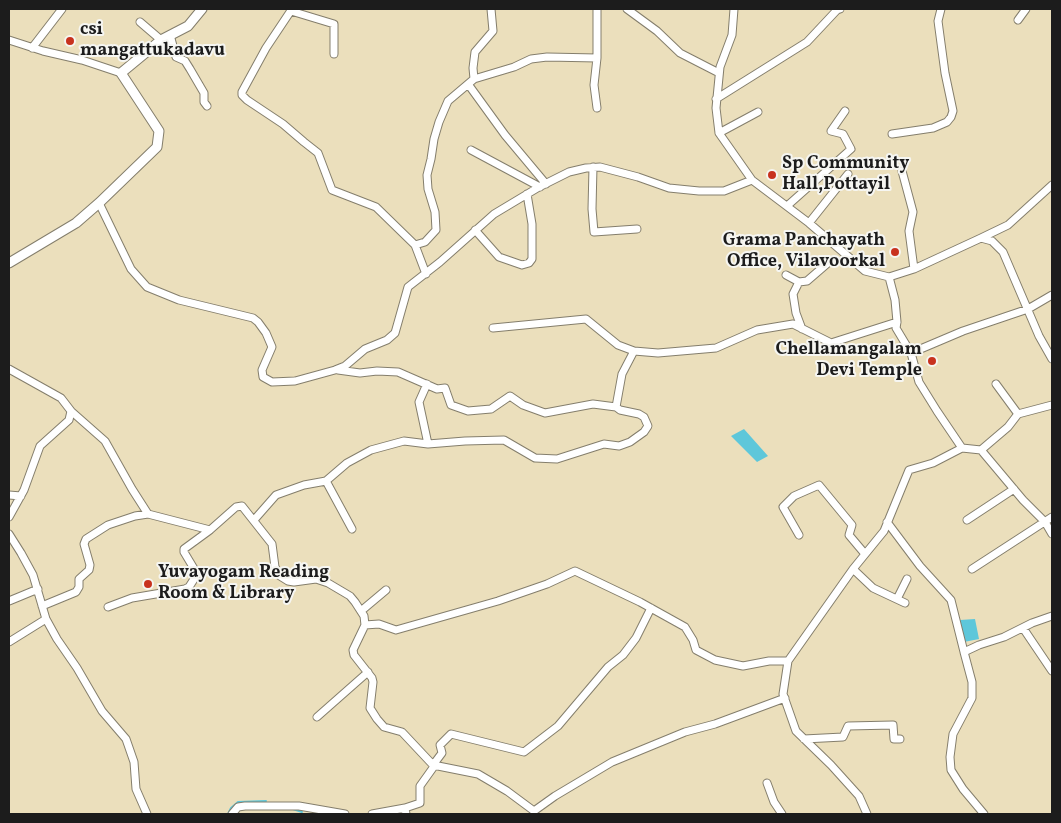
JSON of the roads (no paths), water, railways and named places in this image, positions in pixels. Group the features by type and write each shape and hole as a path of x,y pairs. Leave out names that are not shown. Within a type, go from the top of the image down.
{"main road":[{"path":"9,263 76,222 100,203 157,147 159,131 121,73 166,38 188,26 202,9"}],"street":[{"path":"32,48 62,9"},
{"path":"474,78 474,52 493,31 491,9"},
{"path":"596,108 594,85 597,9"},
{"path":"627,9 657,31 680,53 719,73"},
{"path":"734,9 732,35 719,73 716,99 719,133 752,180 809,223 865,272 888,277 914,269 981,238 1008,225 1052,185"},
{"path":"716,99 807,42 840,9"},
{"path":"892,134 933,128 947,122 951,117 952,111 938,21 941,9"},
{"path":"1018,20 1026,9"},
{"path":"334,54 334,24 291,10 266,48 242,95 284,124 318,152 332,190 376,207 415,245 426,274"},
{"path":"140,22 166,38 176,57 185,61 204,93 204,102 207,106"},
{"path":"9,48 11,41 82,60 121,73"},
{"path":"415,245 425,242 436,230 435,212 428,189 427,175 439,122 448,101 474,78 539,58 596,58"},
{"path":"468,84 543,185"},
{"path":"787,206 851,149 843,134 831,131 845,111"},
{"path":"719,133 758,112"},
{"path":"471,150 543,185"},
{"path":"100,203 131,269 146,287 179,300 253,318 258,322 266,333 272,347 262,370 263,377 272,382 295,380 335,370 345,366 365,349 387,340 395,333 408,287 426,274 494,214 543,185 570,172 600,167 623,172 680,190 724,191 752,180"},
{"path":"593,168 592,209 594,232 637,229"},
{"path":"902,171 912,212 909,231 914,269"},
{"path":"809,223 848,174"},
{"path":"475,230 499,258 522,265 529,264 532,259 532,224 527,194"},
{"path":"981,238 992,241 1003,252 1039,336 1052,360"},
{"path":"786,275 799,282 807,281 829,262"},
{"path":"888,277 895,300 896,328 911,354 919,382 962,448"},
{"path":"799,282 793,294 796,313 802,329"},
{"path":"911,354 963,331 1028,309 1052,295"},
{"path":"493,328 586,320 618,345 634,351 658,354 716,348 757,330 793,324 831,343 897,322"},
{"path":"616,407 622,374 634,351"},
{"path":"9,370 61,398 72,411 105,441 148,514"},
{"path":"254,520 276,495 304,485 326,481 347,464 371,450 404,441 428,444 504,440 535,458 557,458 604,444 619,446 644,432 648,426 644,417 616,407 593,404 545,413 523,405 510,396 491,409 468,411 451,406 445,388 437,389 398,372 377,371 360,373 335,370"},
{"path":"426,384 419,402 428,444"},
{"path":"996,384 1018,414"},
{"path":"981,450 1008,427 1018,414 1052,405"},
{"path":"9,517 21,496 40,446 69,420 72,411"},
{"path":"866,814 859,796 796,731 783,694 788,661 852,569 884,531 909,470 933,463 962,448 981,450 1045,522 1052,534"},
{"path":"326,481 352,529"},
{"path":"799,535 783,507 794,496 819,485 852,525 849,536 865,554"},
{"path":"967,520 1014,489"},
{"path":"9,495 21,496"},
{"path":"108,607 132,598 189,587 196,576 196,572 184,549 239,506 242,506 272,544 275,567 280,576 294,582 316,579 328,583 350,596 361,610 365,625 353,650 354,655 368,672 373,682 370,708 384,727 396,732 402,732 434,765 478,774 507,791 536,812 554,796 612,762 685,732 715,724 785,698"},
{"path":"42,606 76,592 79,587 79,579 88,570 90,565 84,544 89,536 119,520 148,514 210,530"},
{"path":"972,569 1052,517"},
{"path":"887,522 920,566 951,600 972,682 972,698 953,734 950,757 952,770 962,789 984,814"},
{"path":"9,534 27,563 38,589 46,618 57,639 77,668 102,711 126,739 134,762 136,789 147,814"},
{"path":"852,569 873,588 905,603"},
{"path":"365,625 379,624 396,630 498,601 547,584 576,571 685,627 693,640 696,650 714,660 743,666 769,661 788,661"},
{"path":"897,599 907,579"},
{"path":"9,601 38,589"},
{"path":"361,610 386,590"},
{"path":"372,814 406,811 420,803 420,786 442,753 440,745 451,734 524,752 558,726 608,667 623,655 636,638 651,608"},
{"path":"964,652 1052,616"},
{"path":"9,642 46,618"},
{"path":"1023,628 1052,671"},
{"path":"317,717 368,672"},
{"path":"804,739 843,736 848,726 893,725 894,738 900,739"},
{"path":"767,783 774,802 782,814"},
{"path":"232,814 238,807 245,806 299,806 345,814"}],"water":[{"path":"744,429 768,456 757,462 731,436"},
{"path":"975,619 979,639 964,642 960,620"}],"waterway":[{"path":"228,814 231,808 238,802 266,801"},
{"path":"293,809 302,812"}],"place":[{"name":"csi mangattukadavu","path":"70,41"},
{"name":"Sp Community Hall,Pottayil","path":"772,175"},
{"name":"Grama Panchayath Office, Vilavoorkal","path":"895,252"},
{"name":"Chellamangalam Devi Temple","path":"932,361"},
{"name":"Yuvayogam Reading Room & Library","path":"148,584"}]}
